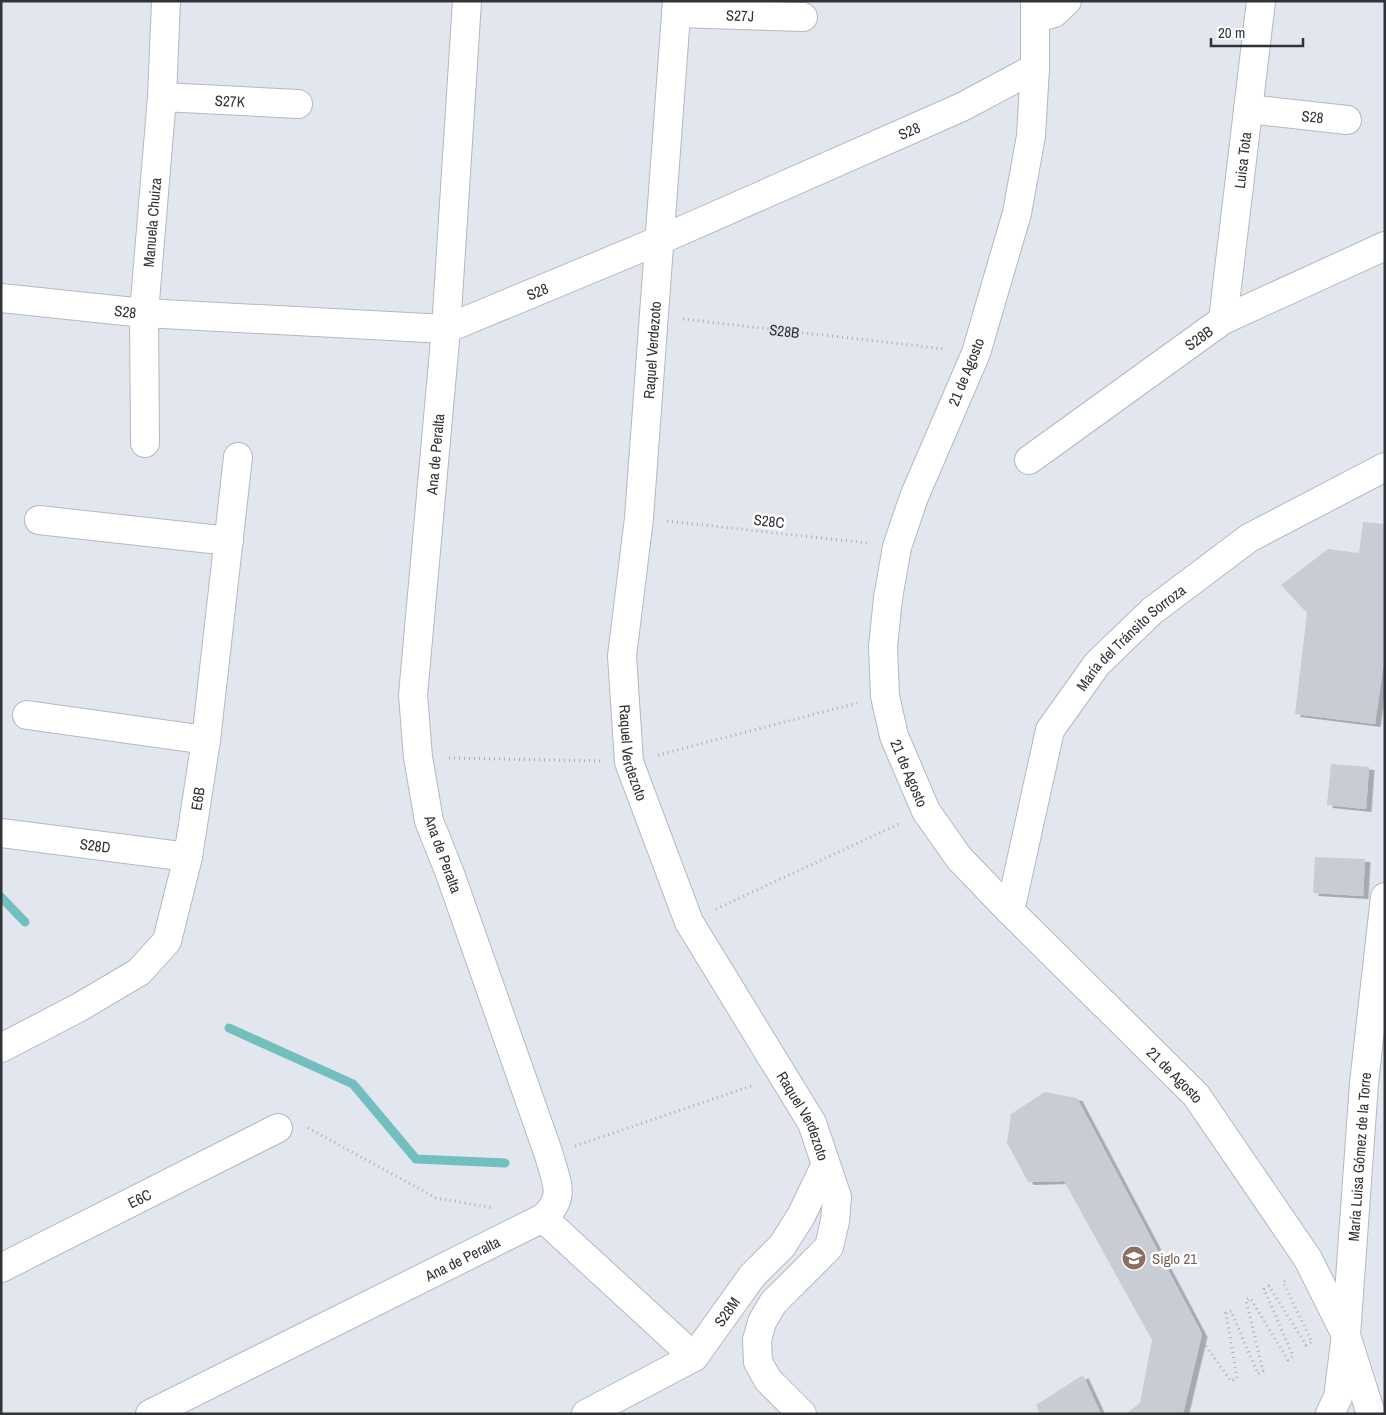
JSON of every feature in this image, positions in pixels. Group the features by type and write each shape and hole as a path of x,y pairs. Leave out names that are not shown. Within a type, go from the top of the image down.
{"street":[{"name":"Manuela Chuiza","path":"145,443 144,313 162,97 166,1"},
{"name":"Ana de Peralta","path":"150,1414 543,1218 554,1208 558,1199 549,1155 449,871 429,822 418,757 413,695 446,329 467,1"},
{"path":"1036,10 1054,13 1067,1"},
{"name":"Luisa Tota","path":"1223,320 1261,1"},
{"name":"S27J","path":"676,7 803,17"},
{"name":"Raquel Verdezoto","path":"676,7 639,518 622,656 629,762 689,922 812,1123 837,1197 835,1221 829,1247 773,1303 762,1322 758,1340 758,1362 768,1380 802,1414"},
{"name":"21 de Agosto","path":"1036,10 1035,68 1030,136 1017,213 976,353 914,497 897,547 888,598 884,637 885,696 894,736 926,811 959,858 1010,912 1196,1095 1308,1260 1346,1335 1368,1402 1370,1414"},
{"name":"S28","path":"1,298 144,313 446,329 658,241 962,107 1035,68"},
{"name":"S27K","path":"162,97 298,104"},
{"name":"S28","path":"1248,109 1347,120"},
{"name":"S28B","path":"1030,460 1223,320 1385,246"},
{"name":"E6B","path":"1,1048 78,1008 139,972 167,941 188,857 206,740 238,457"},
{"name":"María del Tránsito Sorroza","path":"1010,912 1050,730 1097,664 1152,610 1249,538 1385,467"},
{"path":"39,520 229,541"},
{"path":"27,715 206,740"},
{"name":"S28D","path":"1,833 188,857"},
{"name":"María Luisa Gómez de la Torre","path":"1330,1414 1338,1397 1374,1085 1385,897"},
{"name":"E6C","path":"1,1268 278,1128"},
{"name":"S28M","path":"586,1414 619,1406 694,1357 752,1276 782,1246 800,1216 825,1166"},
{"path":"543,1218 694,1357"}],"path":[{"name":"S28B","path":"655,316 976,353"},
{"name":"S28C","path":"639,518 897,547"},
{"path":"689,922 926,811"},
{"path":"549,1155 783,1075"},
{"path":"278,1128 302,1126 436,1198 494,1208"},
{"path":"1204,1342 1231,1381 1237,1378 1226,1313 1231,1311 1258,1374 1263,1371 1246,1300 1250,1298 1288,1360 1293,1356 1264,1289 1269,1286 1306,1345 1312,1342 1283,1282 1308,1260"}],"building":[{"path":"1363,522 1385,524 1385,654 1375,724 1295,714 1307,613 1281,585 1328,549 1359,553"},
{"path":"1331,764 1369,767 1366,809 1327,805"},
{"path":"1315,857 1365,859 1363,896 1313,893"},
{"name":"Siglo 21","path":"1045,1092 1077,1098 1202,1334 1183,1414 1126,1414 1140,1403 1152,1340 1064,1181 1028,1182 1007,1143 1011,1114"},
{"path":"1083,1375 1101,1414 1040,1414 1036,1405"}],"waterway":[{"path":"1,897 25,922"},
{"path":"229,1028 353,1084 416,1159 505,1163"}],"place":[{"name":"Siglo 21","path":"1134,1258"}]}
